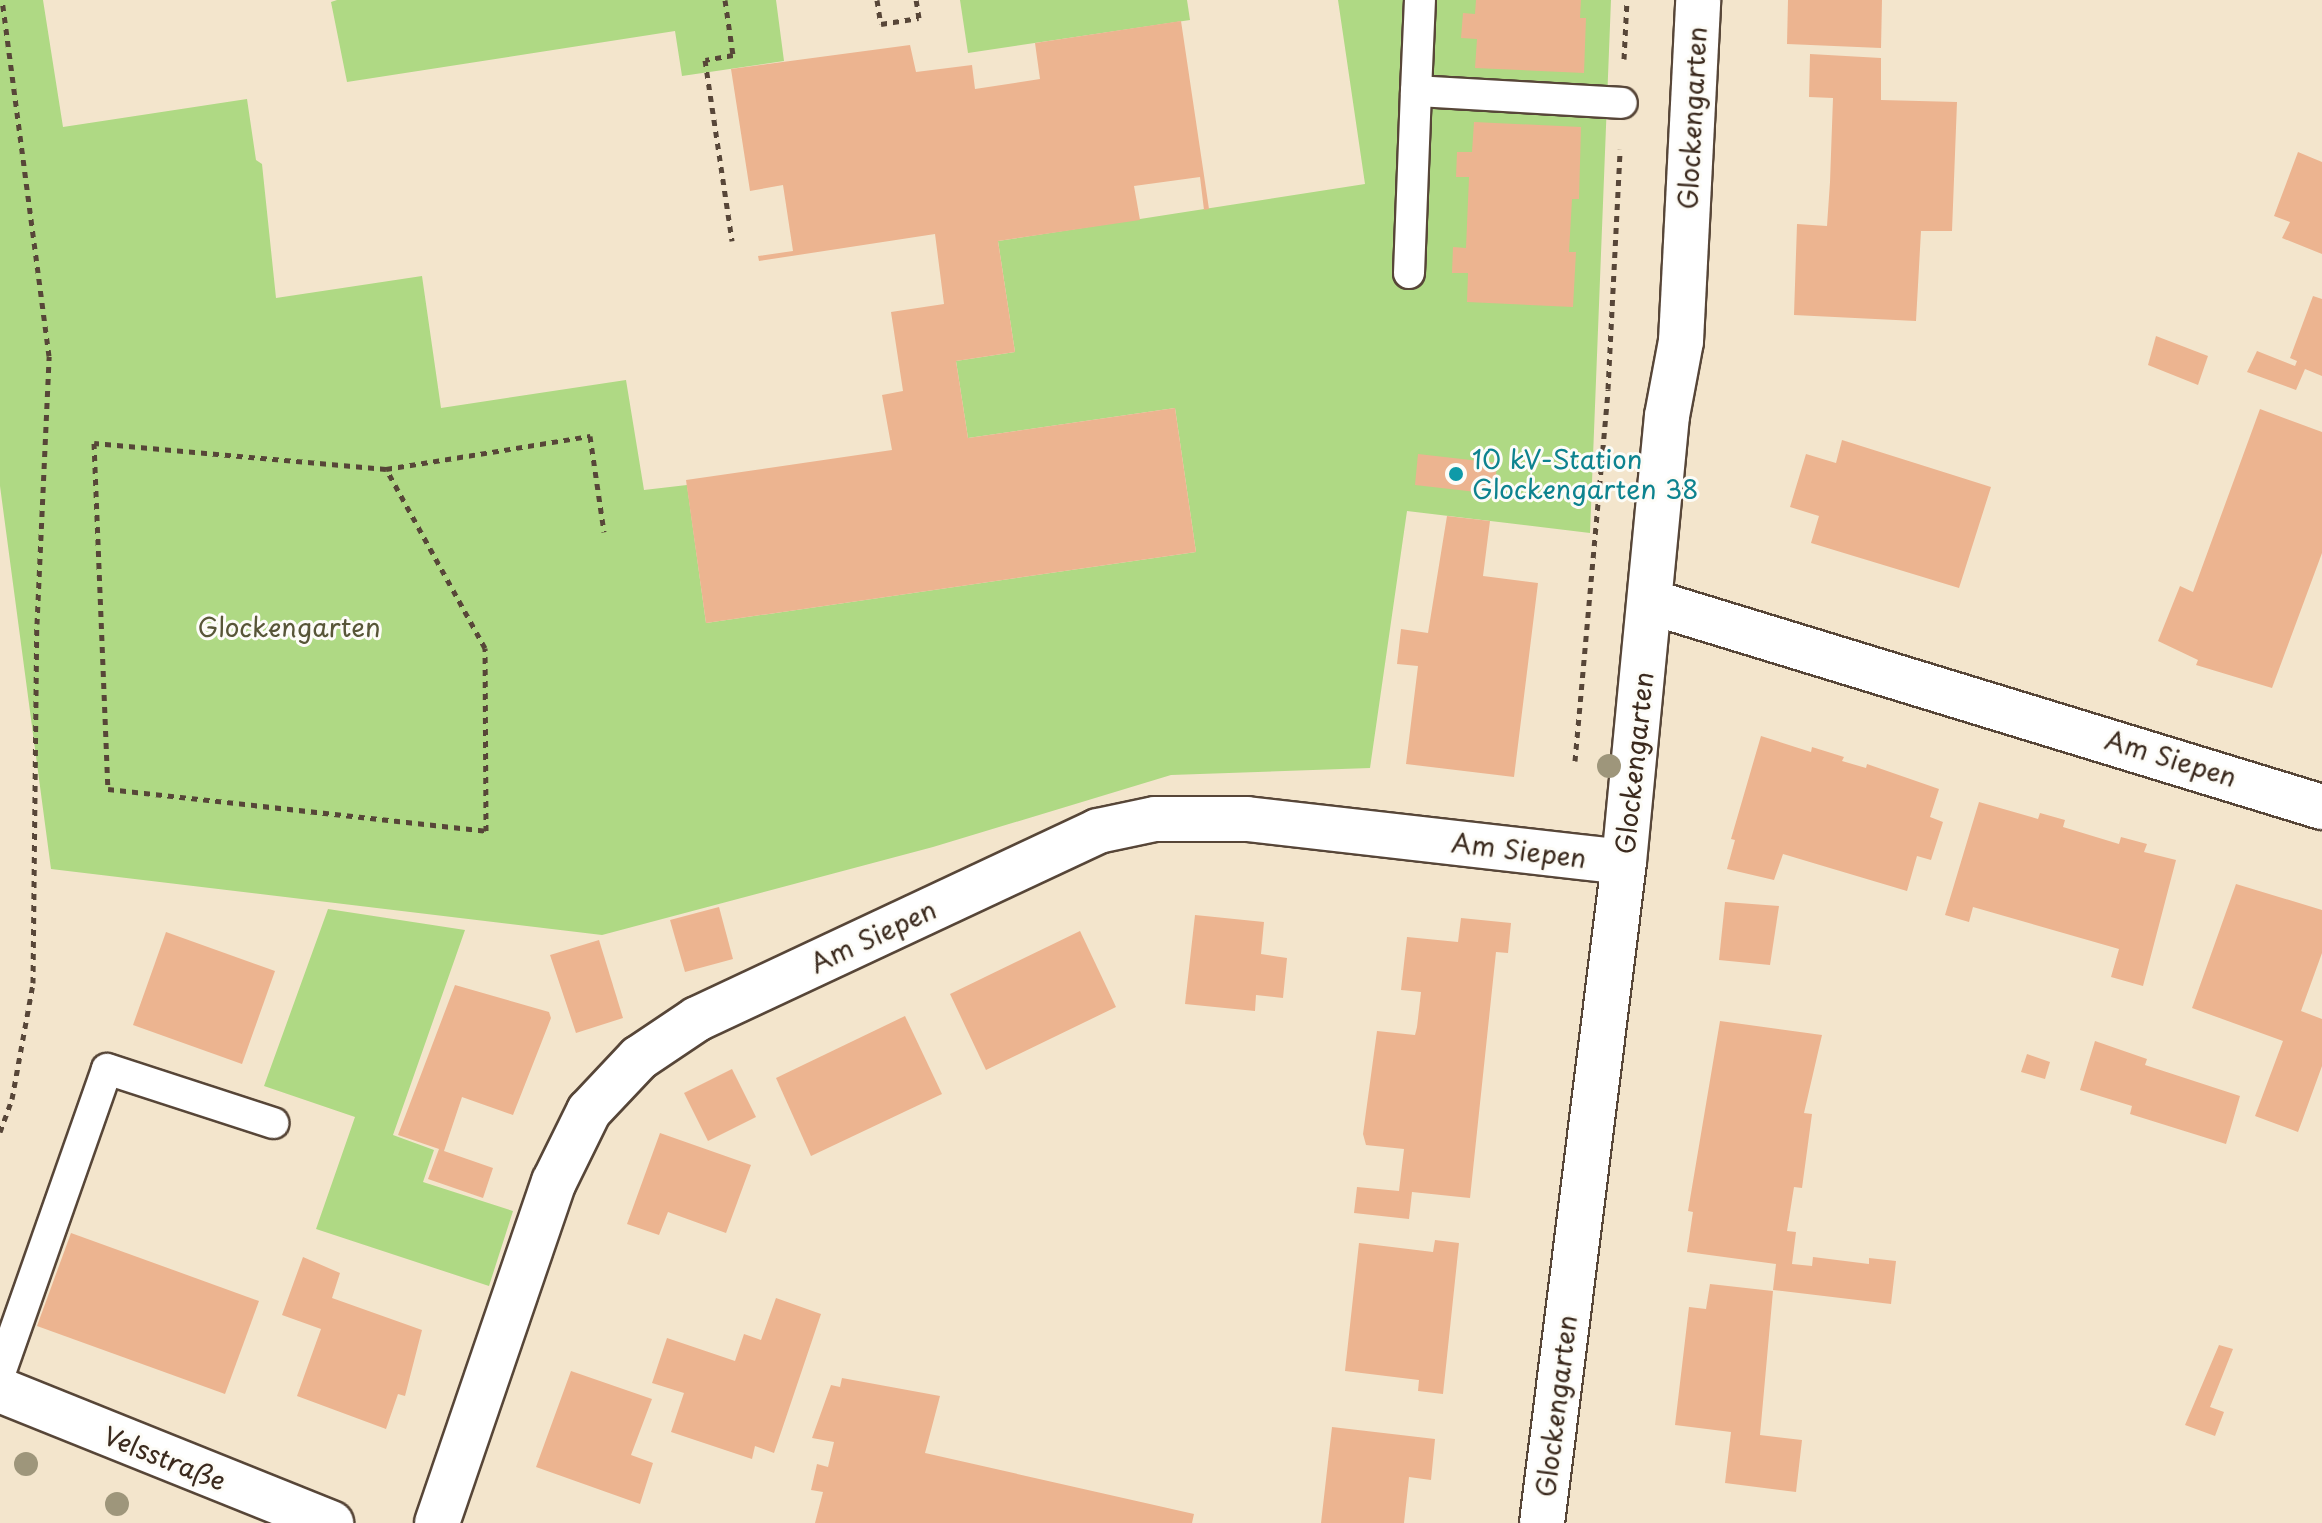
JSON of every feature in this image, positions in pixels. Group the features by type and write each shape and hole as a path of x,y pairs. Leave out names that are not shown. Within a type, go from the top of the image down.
{"street":[{"name":"Glockengarten","path":"1542,1523 1624,862 1667,416 1681,341 1698,0"},
{"name":"Am Siepen","path":"1651,602 2322,807"},
{"name":"Am Siepen","path":"437,1523 554,1182 589,1111 639,1058 697,1019 1098,831 1155,819 1247,819 1624,862"},
{"name":"Velsstraße","path":"0,1390 331,1523"}],"lane":[{"path":"1409,273 1420,0"},
{"path":"1416,91 1622,103"},
{"path":"0,1373 107,1069 273,1123"}],"path":[{"path":"0,1132 12,1099 33,983 37,624 49,356 2,0"},
{"path":"725,0 733,55 705,60 732,241"},
{"path":"877,0 881,24 919,18 916,0"},
{"path":"1567,855 1608,389 1627,0"},
{"path":"386,469 485,648 486,831 108,789 94,443 386,469 590,436 604,532"}],"green space":[{"name":"Glockengarten","path":"0,0 43,0 63,127 247,99 256,160 262,164 276,298 422,276 441,408 626,380 644,490 687,485 706,623 1196,552 1175,408 968,438 956,361 1015,352 998,241 1365,184 1338,0 1611,0 1590,533 1407,511 1370,768 1171,775 933,847 602,935 51,869 0,486"},
{"path":"776,0 784,61 682,76 675,31 347,82 331,2"},
{"path":"960,0 1187,0 1190,20 968,53"},
{"path":"328,909 465,930 393,1135 434,1150 423,1182 513,1211 489,1286 316,1229 355,1117 264,1086"}],"building":[{"path":"1476,0 1581,0 1580,18 1586,18 1584,73 1475,68 1477,39 1461,38 1463,13 1475,14"},
{"path":"1788,0 1882,0 1881,48 1787,44"},
{"path":"1181,21 1209,209 1204,210 1200,177 1134,186 1140,220 998,241 1015,352 956,361 968,438 1175,408 1196,552 706,623 686,480 892,450 882,395 903,391 891,312 944,304 935,234 759,261 758,256 793,251 783,185 750,191 731,69 910,45 916,72 972,65 975,89 1040,79 1035,43"},
{"path":"1810,54 1881,58 1881,100 1957,102 1952,231 1921,231 1916,321 1794,315 1797,224 1827,226 1830,182 1833,98 1809,97"},
{"path":"1474,122 1581,127 1579,199 1572,199 1569,252 1576,252 1573,307 1467,302 1468,273 1452,273 1453,247 1466,248 1469,177 1456,177 1457,152 1472,152"},
{"path":"2298,152 2322,162 2322,254 2282,238 2290,222 2274,216"},
{"path":"2313,296 2322,299 2322,376 2305,369 2296,390 2247,372 2257,351 2295,366 2297,361 2290,358"},
{"path":"2156,336 2208,356 2198,385 2148,365"},
{"path":"2260,409 2322,432 2322,553 2272,688 2196,665 2198,660 2158,641 2180,586 2193,592"},
{"path":"1842,440 1991,487 1959,588 1811,543 1819,516 1790,507 1806,454 1836,463"},
{"name":"10 kV-Station Glockengarten 38","path":"1418,454 1497,463 1494,494 1415,485"},
{"path":"1447,516 1490,521 1483,576 1538,583 1514,777 1406,764 1418,666 1397,664 1401,629 1428,633"},
{"path":"1761,736 1811,752 1812,747 1844,757 1842,761 1866,768 1867,764 1939,789 1930,817 1943,822 1931,860 1917,856 1907,891 1783,854 1774,880 1727,869 1735,840 1731,839"},
{"path":"1979,802 2038,819 2040,813 2065,820 2063,827 2119,844 2121,837 2147,844 2144,852 2176,860 2143,986 2111,977 2119,949 1973,907 1969,922 1945,915"},
{"path":"2236,884 2322,910 2322,953 2301,1011 2322,1019 2322,1066 2298,1132 2255,1116 2283,1041 2192,1008"},
{"path":"1725,902 1779,906 1770,965 1719,960"},
{"path":"719,907 733,959 685,972 670,920"},
{"path":"1195,915 1264,922 1261,954 1287,958 1283,998 1256,995 1255,1011 1185,1004"},
{"path":"1461,918 1511,923 1508,953 1496,952 1470,1198 1412,1192 1409,1219 1354,1213 1357,1187 1399,1191 1404,1149 1366,1145 1363,1134 1377,1031 1415,1035 1417,1027 1421,992 1401,990 1407,937 1458,942"},
{"path":"1080,931 1116,1007 986,1070 950,994"},
{"path":"166,932 275,971 242,1064 133,1025"},
{"path":"599,940 623,1018 576,1033 550,955"},
{"path":"455,985 549,1012 551,1018 513,1115 462,1097 444,1151 493,1168 483,1198 428,1179 439,1149 398,1135"},
{"path":"905,1016 942,1094 811,1156 776,1078"},
{"path":"1720,1021 1822,1035 1804,1113 1812,1114 1802,1188 1794,1187 1787,1231 1796,1232 1792,1264 1812,1266 1813,1257 1869,1264 1869,1258 1896,1261 1891,1304 1773,1290 1776,1264 1687,1252 1693,1212 1688,1211"},
{"path":"2095,1041 2147,1059 2145,1065 2240,1096 2226,1144 2130,1114 2132,1106 2080,1090"},
{"path":"2027,1054 2050,1062 2045,1079 2021,1072"},
{"path":"732,1069 756,1117 708,1141 684,1093"},
{"path":"660,1133 751,1165 726,1233 668,1212 659,1235 627,1224"},
{"path":"71,1233 259,1301 225,1394 37,1326"},
{"path":"1435,1240 1459,1243 1443,1394 1418,1391 1419,1380 1345,1371 1359,1243 1433,1252"},
{"path":"303,1257 340,1273 332,1298 422,1330 405,1396 398,1394 386,1429 297,1396 321,1329 282,1315"},
{"path":"1710,1284 1773,1291 1760,1435 1802,1440 1796,1492 1725,1483 1731,1432 1675,1425 1689,1307 1706,1309"},
{"path":"776,1298 821,1314 774,1453 755,1446 752,1459 671,1432 684,1393 652,1383 667,1338 735,1361 744,1334 761,1340"},
{"path":"2219,1345 2233,1349 2210,1407 2224,1412 2215,1436 2185,1425"},
{"path":"571,1371 652,1399 631,1455 653,1463 640,1504 536,1467"},
{"path":"842,1378 940,1396 925,1453 1194,1514 1192,1523 815,1523 823,1492 811,1490 817,1464 828,1467 834,1442 812,1438 831,1385 840,1387"},
{"path":"1332,1427 1435,1439 1431,1480 1409,1477 1404,1523 1321,1523"}],"place":[{"name":"10 kV-Station Glockengarten 38","path":"1456,474"}]}
